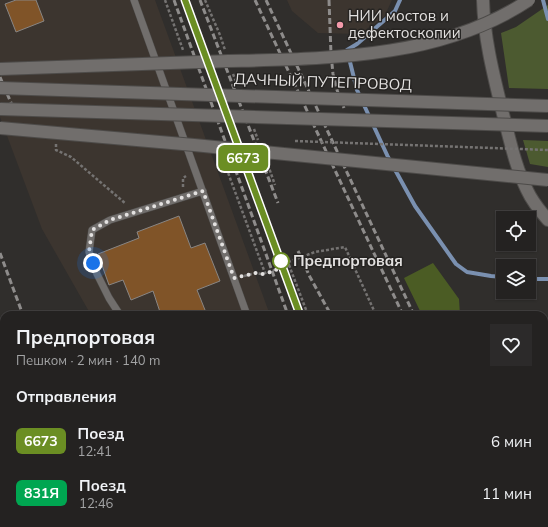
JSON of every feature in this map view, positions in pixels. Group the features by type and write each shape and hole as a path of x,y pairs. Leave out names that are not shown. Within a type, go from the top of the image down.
{"main road":[{"path":"483,0 484,19 494,74 516,164 527,191 539,210 548,220"},
{"path":"0,69 316,59 379,52 421,45 461,34 497,19 529,0"},
{"name":"ДАЧНЫЙ ПУТЕПРОВОД","path":"0,88 548,106"},
{"path":"0,109 548,126"},
{"path":"0,128 548,180"}],"lane":[{"path":"134,0 246,311"},
{"path":"117,311 97,274 89,252 92,230 110,220 203,191"}],"path":[{"path":"56,150 71,157 136,212"},
{"path":"185,197 183,178 196,172"},
{"path":"306,311 288,262 315,252 345,247 374,311"},
{"path":"258,256 265,274"},
{"path":"234,278 256,273 265,274 289,265"}],"shaded area":[{"path":"0,0 155,0 269,311 89,311 42,229 0,117"},
{"name":"НИИ мостов и дефектоскопии","path":"287,0 392,0 384,17 359,34 318,33 292,11"}],"green space":[{"path":"548,5 548,89 509,88 501,33 516,27"},
{"path":"523,140 548,141 548,167 530,164"},
{"path":"433,263 459,299 460,311 420,311 404,278"}],"building":[{"path":"16,0 36,0 44,21 16,32 5,4"},
{"path":"179,216 191,248 205,243 220,281 197,290 205,311 160,311 153,291 131,300 123,280 109,285 98,254 139,238 137,232"}],"waterway":[{"path":"400,0 395,11 357,44 347,50 357,90 388,157 415,206 456,264 467,272 496,276"},
{"path":"543,0 548,19"},
{"path":"536,279 548,279"}],"railway":[{"path":"174,0 287,311"},
{"path":"185,0 299,311"},
{"path":"200,0 278,203"},
{"path":"255,0 401,311"},
{"path":"266,0 412,311"},
{"path":"329,0 333,74 344,108"},
{"path":"0,77 12,105"},
{"path":"298,251 329,311"},
{"path":"0,253 22,311"}],"train":[{"name":"6673","path":"185,0 299,311"}],"place":[{"name":"НИИ мостов и дефектоскопии","path":"340,25"},
{"name":"Предпортовая","path":"281,261"}],"route":[{"path":"93,263 89,252 92,230 110,220 203,191 234,278 256,273 265,274 283,267 281,261"}]}
